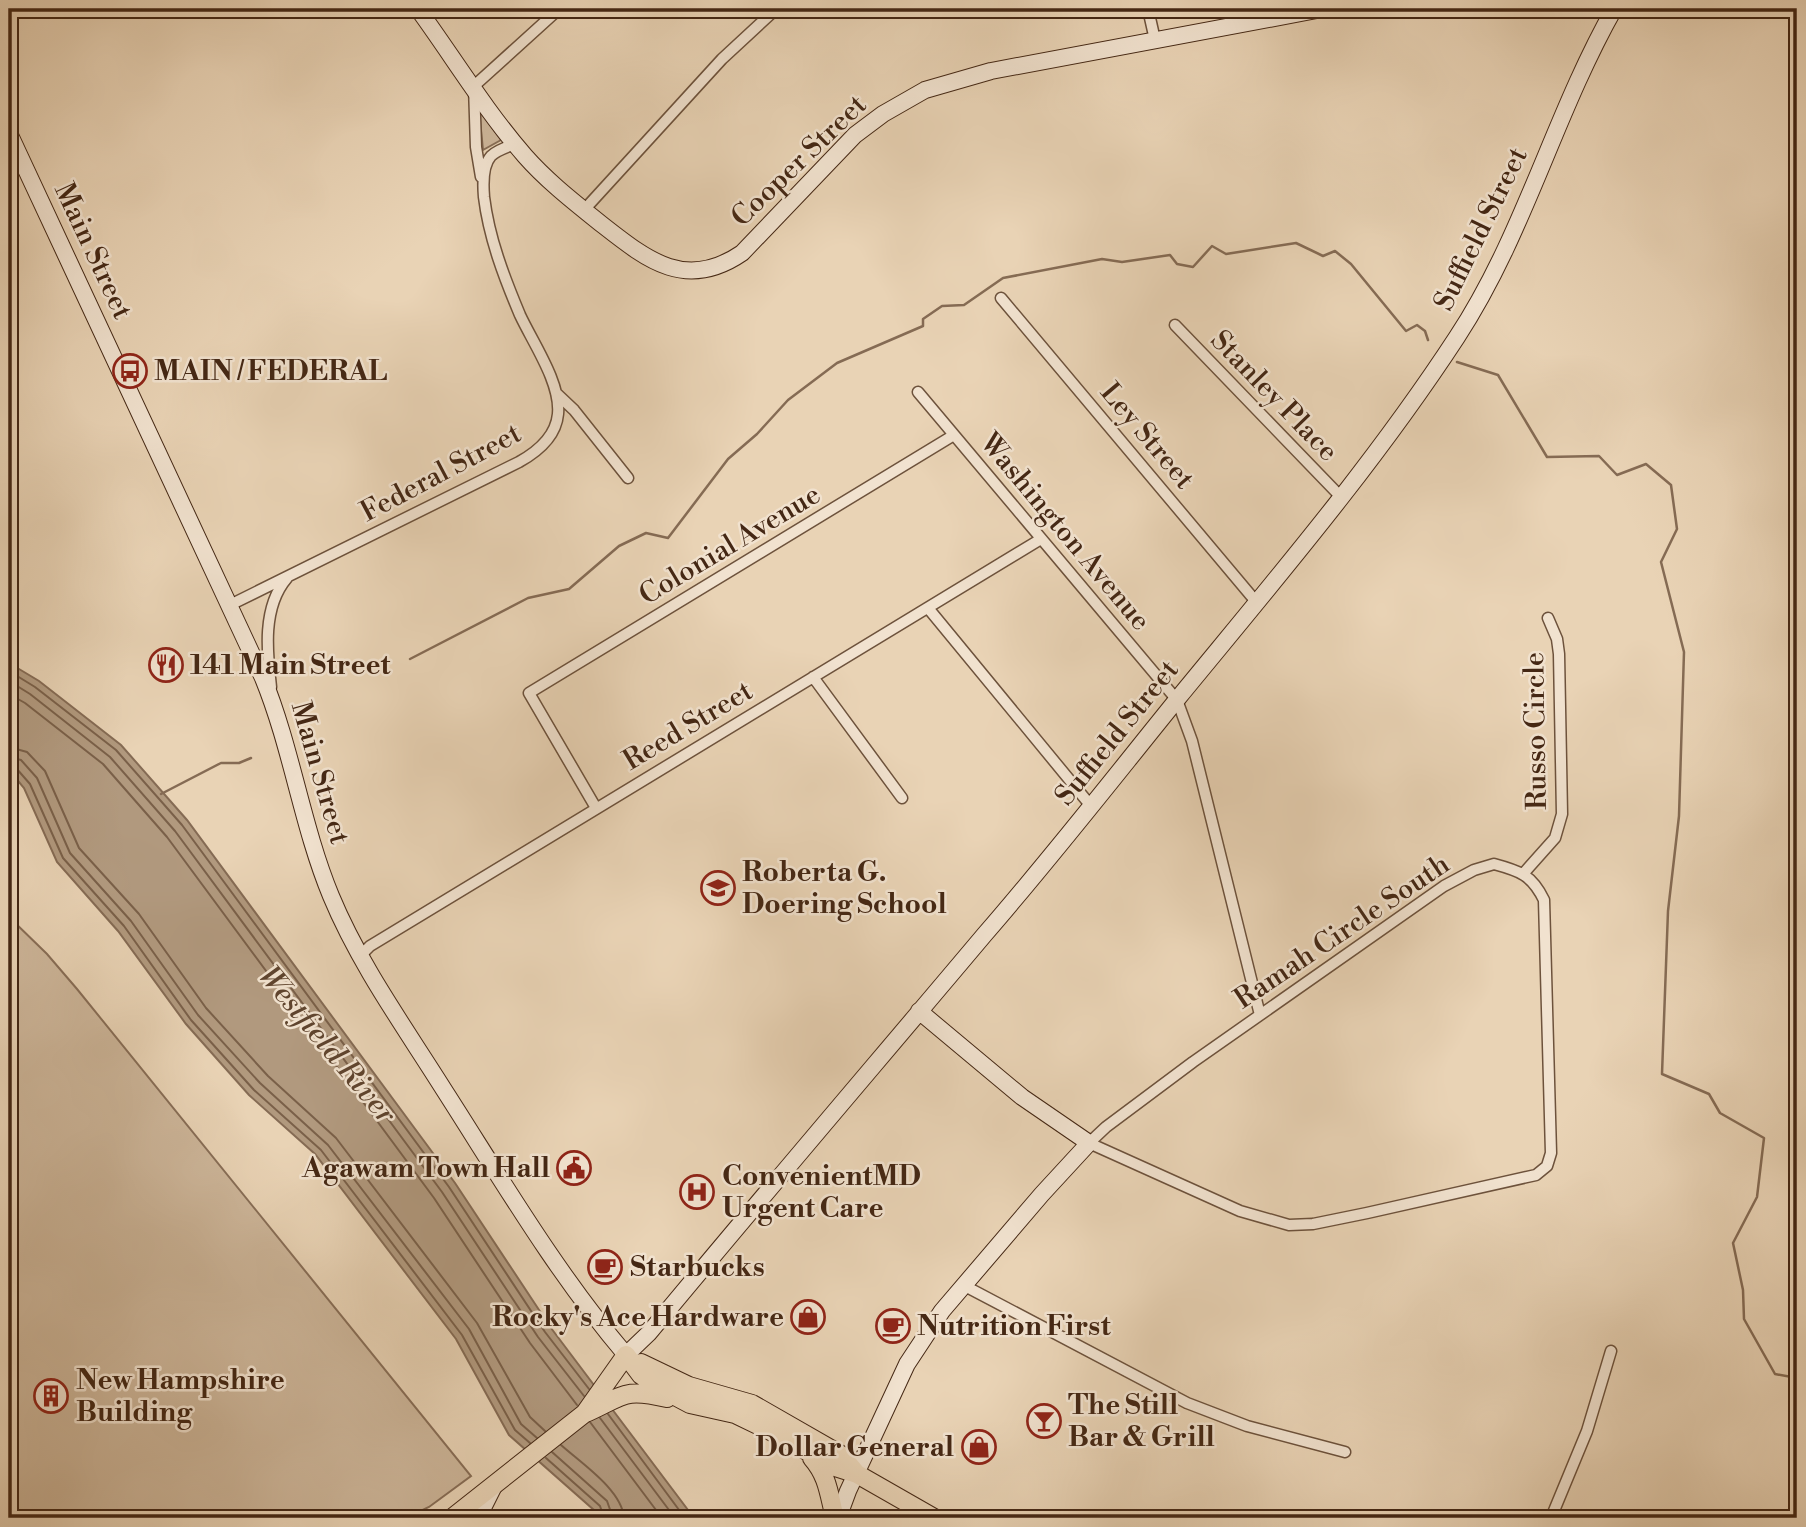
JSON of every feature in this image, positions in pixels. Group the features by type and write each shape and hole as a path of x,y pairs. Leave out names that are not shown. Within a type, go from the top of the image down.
{"main road":[{"name":"Cooper Street","path":"418,9 515,144 540,172 627,245 664,266 689,270 718,265 738,256 864,127 914,95 970,76 1322,9"},
{"name":"Suffield Street","path":"452,1518 610,1392 626,1355 649,1333 1091,806 1258,604 1341,497 1444,356 1491,281 1586,64 1614,9"},
{"name":"Main Street","path":"9,133 230,605 272,701 289,749 323,876 340,918 360,956 535,1233 591,1313 626,1355"},
{"path":"837,1518 907,1364 942,1311 1089,1143 1022,1097 919,1011"},
{"path":"626,1355 641,1375 690,1404"},
{"path":"626,1355 689,1386 752,1404 841,1455 857,1474"},
{"path":"610,1392 647,1392 734,1415 785,1438 832,1466 857,1474 934,1518"},
{"path":"808,1452 824,1472 837,1518"},
{"path":"478,1518 494,1486"}],"street":[{"path":"474,86 559,9"},
{"path":"584,210 722,58 776,9"},
{"path":"1148,9 1154,40"},
{"name":"Federal Street","path":"230,605 533,453 547,440 556,422 556,393 498,260 476,147 474,86"},
{"name":"Federal Street","path":"484,191 485,169 489,158 515,144"},
{"name":"Ley Street","path":"1001,298 1258,604"},
{"name":"Stanley Place","path":"1175,325 1341,497"},
{"path":"556,393 574,410 628,478"},
{"name":"Washington Avenue","path":"918,393 1177,700"},
{"name":"Colonial Avenue","path":"596,808 529,693 954,435"},
{"name":"Reed Street","path":"360,956 370,946 1041,539"},
{"path":"272,701 268,653 270,618 277,593 289,576"},
{"path":"928,608 1091,806"},
{"name":"Russo Circle","path":"1523,874 1555,838 1562,814 1559,654 1549,618"},
{"path":"813,677 902,798"},
{"path":"1177,700 1192,741 1260,1014"},
{"name":"Ramah Circle South","path":"1089,1143 1106,1127 1260,1014 1447,884 1474,870 1494,864 1523,874"},
{"path":"1089,1143 1240,1211 1289,1225 1313,1224 1536,1175 1547,1166 1551,1153 1544,900 1538,887 1523,874"},
{"path":"963,1285 1187,1403 1247,1426 1345,1452"},
{"path":"1551,1518 1587,1431 1611,1352"}],"shaded area":[{"path":"479,109 501,140 483,150"},
{"path":"9,917 47,954 77,989 471,1476 429,1507 406,1518 9,1518"}],"water":[{"name":"Westfield River","path":"9,663 39,681 121,745 187,820 455,1183 551,1328 694,1518 599,1518 595,1511 509,1435 456,1339 315,1154 249,1095 186,1024 118,931 57,862 24,788 9,770"}],"waterway":[{"path":"410,659 528,598 569,589 619,546 646,533 668,538 728,459 757,434 788,400 837,363 923,326 923,319 942,306 964,305 1003,278 1102,259 1122,262 1170,255 1177,264 1193,267 1212,246 1226,254 1296,243 1323,256 1335,251 1351,264 1406,331 1417,325 1425,331 1428,340"},
{"path":"1457,362 1498,375 1547,457 1599,456 1617,475 1646,464 1671,485 1677,529 1661,562 1684,652 1679,816 1668,911 1662,1074 1709,1094 1720,1113 1764,1138 1757,1197 1733,1243 1743,1290 1744,1319 1775,1374 1797,1378"},
{"path":"161,794 221,763 239,763 251,758"}],"place":[{"name":"MAIN / FEDERAL","path":"130,371"},
{"name":"141 Main Street","path":"166,665"},
{"name":"Roberta G. Doering School","path":"718,888"},
{"name":"Agawam Town Hall","path":"574,1168"},
{"name":"ConvenientMD Urgent Care","path":"697,1192"},
{"name":"Starbucks","path":"605,1267"},
{"name":"Rocky's Ace Hardware","path":"808,1317"},
{"name":"Nutrition First","path":"893,1326"},
{"name":"New Hampshire Building","path":"51,1396"},
{"name":"The Still Bar & Grill","path":"1044,1421"},
{"name":"Dollar General","path":"979,1447"}]}
